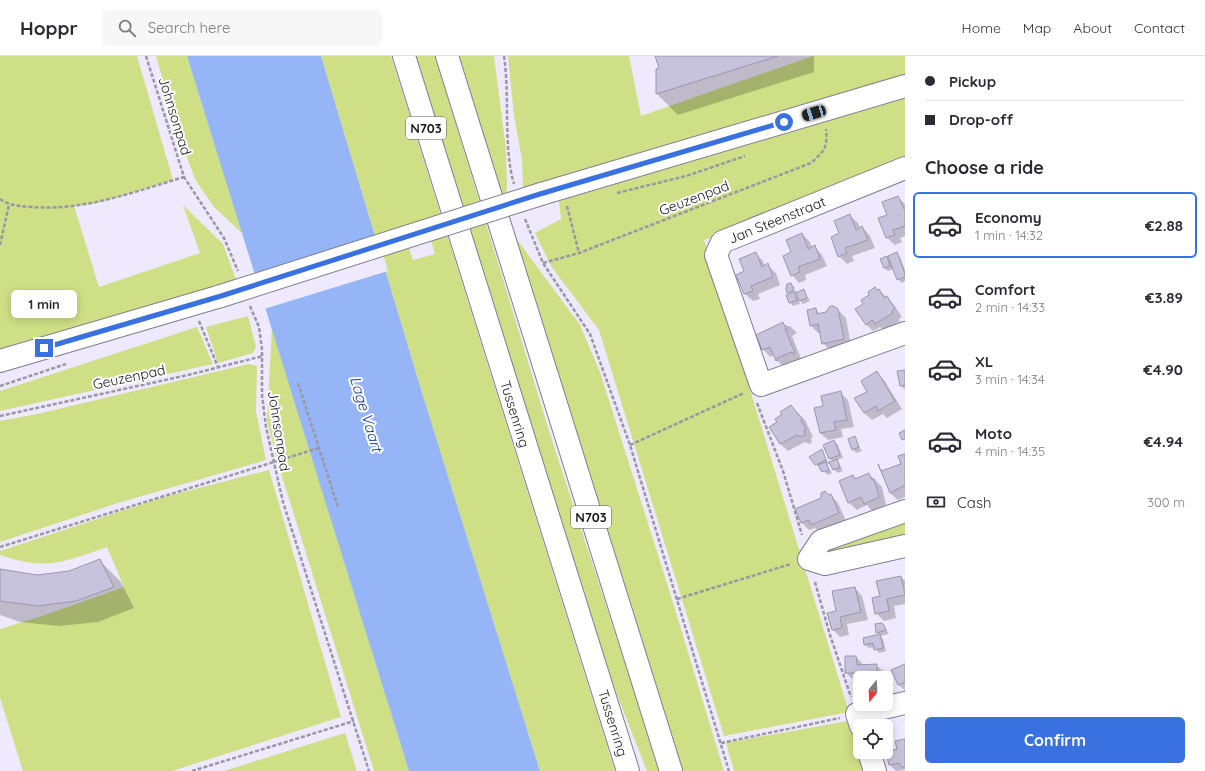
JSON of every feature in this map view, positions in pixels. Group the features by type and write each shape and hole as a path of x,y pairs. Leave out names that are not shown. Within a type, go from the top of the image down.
{"main road":[{"name":"Tussenring","path":"404,56 628,771"},
{"name":"N703","path":"447,56 671,771"},
{"path":"0,362 221,296 540,194 905,86"},
{"name":"Jan Steenstraat","path":"761,385 736,317 716,255 722,242 905,168"},
{"path":"761,385 905,333"},
{"path":"905,511 821,541 809,559 825,564 905,546"},
{"path":"862,719 905,703"},
{"path":"871,759 875,771"}],"path":[{"name":"Johnsonpad","path":"146,56 184,177 224,238 240,278"},
{"path":"504,56 510,166 516,189"},
{"name":"Geuzenpad","path":"543,263 579,253 811,163 823,151 828,142 826,127"},
{"path":"0,199 9,205 48,208 94,204 184,177"},
{"path":"0,245 9,205"},
{"path":"567,206 579,253"},
{"path":"524,217 543,263 590,334 630,445 729,771"},
{"name":"Johnsonpad","path":"248,299 258,328 263,356 262,395 273,463 283,502 369,771"},
{"path":"198,319 218,367"},
{"name":"Geuzenpad","path":"0,416 263,356"},
{"path":"298,383 338,507"},
{"path":"630,445 761,385"},
{"path":"0,547 319,448"},
{"path":"677,600 809,559"},
{"path":"192,771 354,721"},
{"path":"721,743 853,721"}],"green space":[{"path":"0,56 137,56 173,180 94,204 74,206 99,287 200,253 183,205 223,244 236,279 0,353"},
{"path":"156,56 187,56 243,234 214,207 196,181 179,137"},
{"path":"321,56 391,56 615,771 540,771 423,396","holes":["425,221 435,254 413,260 402,228"]},
{"path":"415,56 435,56 550,434 660,771 647,771 590,626"},
{"path":"456,56 494,56 506,149 507,193 502,195"},
{"path":"508,56 629,56 641,116 813,56 905,56 905,75 523,189 522,159 514,116"},
{"path":"905,98 905,161 704,240 849,712 724,736 599,330 551,266 535,233 561,219 559,201"},
{"path":"516,238 580,325 600,372 671,596 724,771 682,771"},
{"path":"248,316 256,347 253,353 218,363 206,327"},
{"path":"197,327 213,364 0,411 0,391"},
{"path":"272,327 409,771 374,771 276,457 267,420"},
{"path":"249,364 257,366 256,412 266,460 118,503 0,542 0,421 37,414"},
{"path":"269,470 341,717 172,771 23,771 0,698 0,629 124,587 107,547 79,557 55,563 30,563 16,560 0,555 0,551 164,497"},
{"path":"905,516 905,542 827,560 827,546"},
{"path":"853,720 853,759 864,759 870,771 734,771 726,743"},
{"path":"345,733 357,771 224,771"}],"water":[{"name":"Lage Vaart","path":"187,56 321,56 423,396 540,771 409,771"}],"pier":[{"path":"378,236 388,271 264,309 254,275"}],"building":[{"path":"655,56 778,56 656,94 656,69 659,68"},
{"path":"898,196 905,211 905,226 893,230 895,235 886,238 878,218 887,215 882,202"},
{"path":"850,214 856,230 862,226 868,240 845,248 847,253 838,257 831,237 839,233 834,221"},
{"path":"802,233 808,249 815,245 820,259 798,267 800,272 791,276 783,256 791,252 786,240"},
{"path":"756,252 762,267 768,263 773,277 751,286 753,291 744,294 736,275 744,271 739,259"},
{"path":"897,252 905,277 897,280 888,256"},
{"path":"887,256 890,266 884,268 880,259"},
{"path":"791,283 794,290 787,293 787,284"},
{"path":"875,287 877,290 879,289 884,298 887,296 895,309 892,311 893,313 875,324 872,320 866,325 855,309 863,304 861,300 869,295 868,292"},
{"path":"804,289 807,298 799,301 796,293"},
{"path":"794,292 797,300 789,303 786,295"},
{"path":"830,306 834,306 838,309 844,339 822,344 818,324 810,326 807,310 816,308 817,314 826,312"},
{"path":"783,322 785,327 787,326 788,328 785,329 795,353 793,354 792,352 777,358 778,360 776,361 770,347 762,350 756,335"},
{"path":"905,370 905,385 900,386 897,371"},
{"path":"877,371 895,401 878,411 876,406 864,413 854,398 867,392 861,381"},
{"path":"841,391 847,420 834,422 836,430 820,433 814,408 823,406 821,396"},
{"path":"791,405 802,419 801,420 806,429 804,430 805,435 801,437 797,435 780,444 769,427 777,422 775,419 782,414 780,412"},
{"path":"905,430 905,439 902,440 899,433"},
{"path":"855,436 859,447 852,450 848,439"},
{"path":"834,440 840,455 829,459 823,445"},
{"path":"822,449 826,460 815,465 809,457"},
{"path":"905,454 905,485 890,493 878,464 881,471 901,464 898,456"},
{"path":"837,459 840,467 833,470 829,462"},
{"path":"826,462 829,470 824,472 821,471 818,465"},
{"path":"869,473 872,480 874,479 879,497 864,504 861,497 848,503 839,481 853,475 855,479"},
{"path":"825,491 829,495 831,494 839,513 811,525 809,520 801,523 795,509 821,498 821,493"},
{"path":"100,559 114,587 76,601 38,606 0,601 0,569 37,575 69,571"},
{"path":"901,576 905,595 887,599 889,611 875,614 872,598 880,596 876,581"},
{"path":"855,587 861,612 840,617 842,628 832,630 827,613 836,611 832,591"},
{"path":"882,623 886,630 876,633 875,624"},
{"path":"880,634 883,648 874,650 873,643 864,645 863,638"},
{"path":"845,656 856,656 857,665 877,664 877,671 853,671 853,673 845,673"},
{"path":"905,664 905,682 898,685 893,671 891,670"},
{"path":"905,739 905,767 901,767 899,763 889,765 888,759 893,759 893,750 897,749 895,741"}],"route":[{"path":"44,348 221,296 540,194 784,122"}]}
